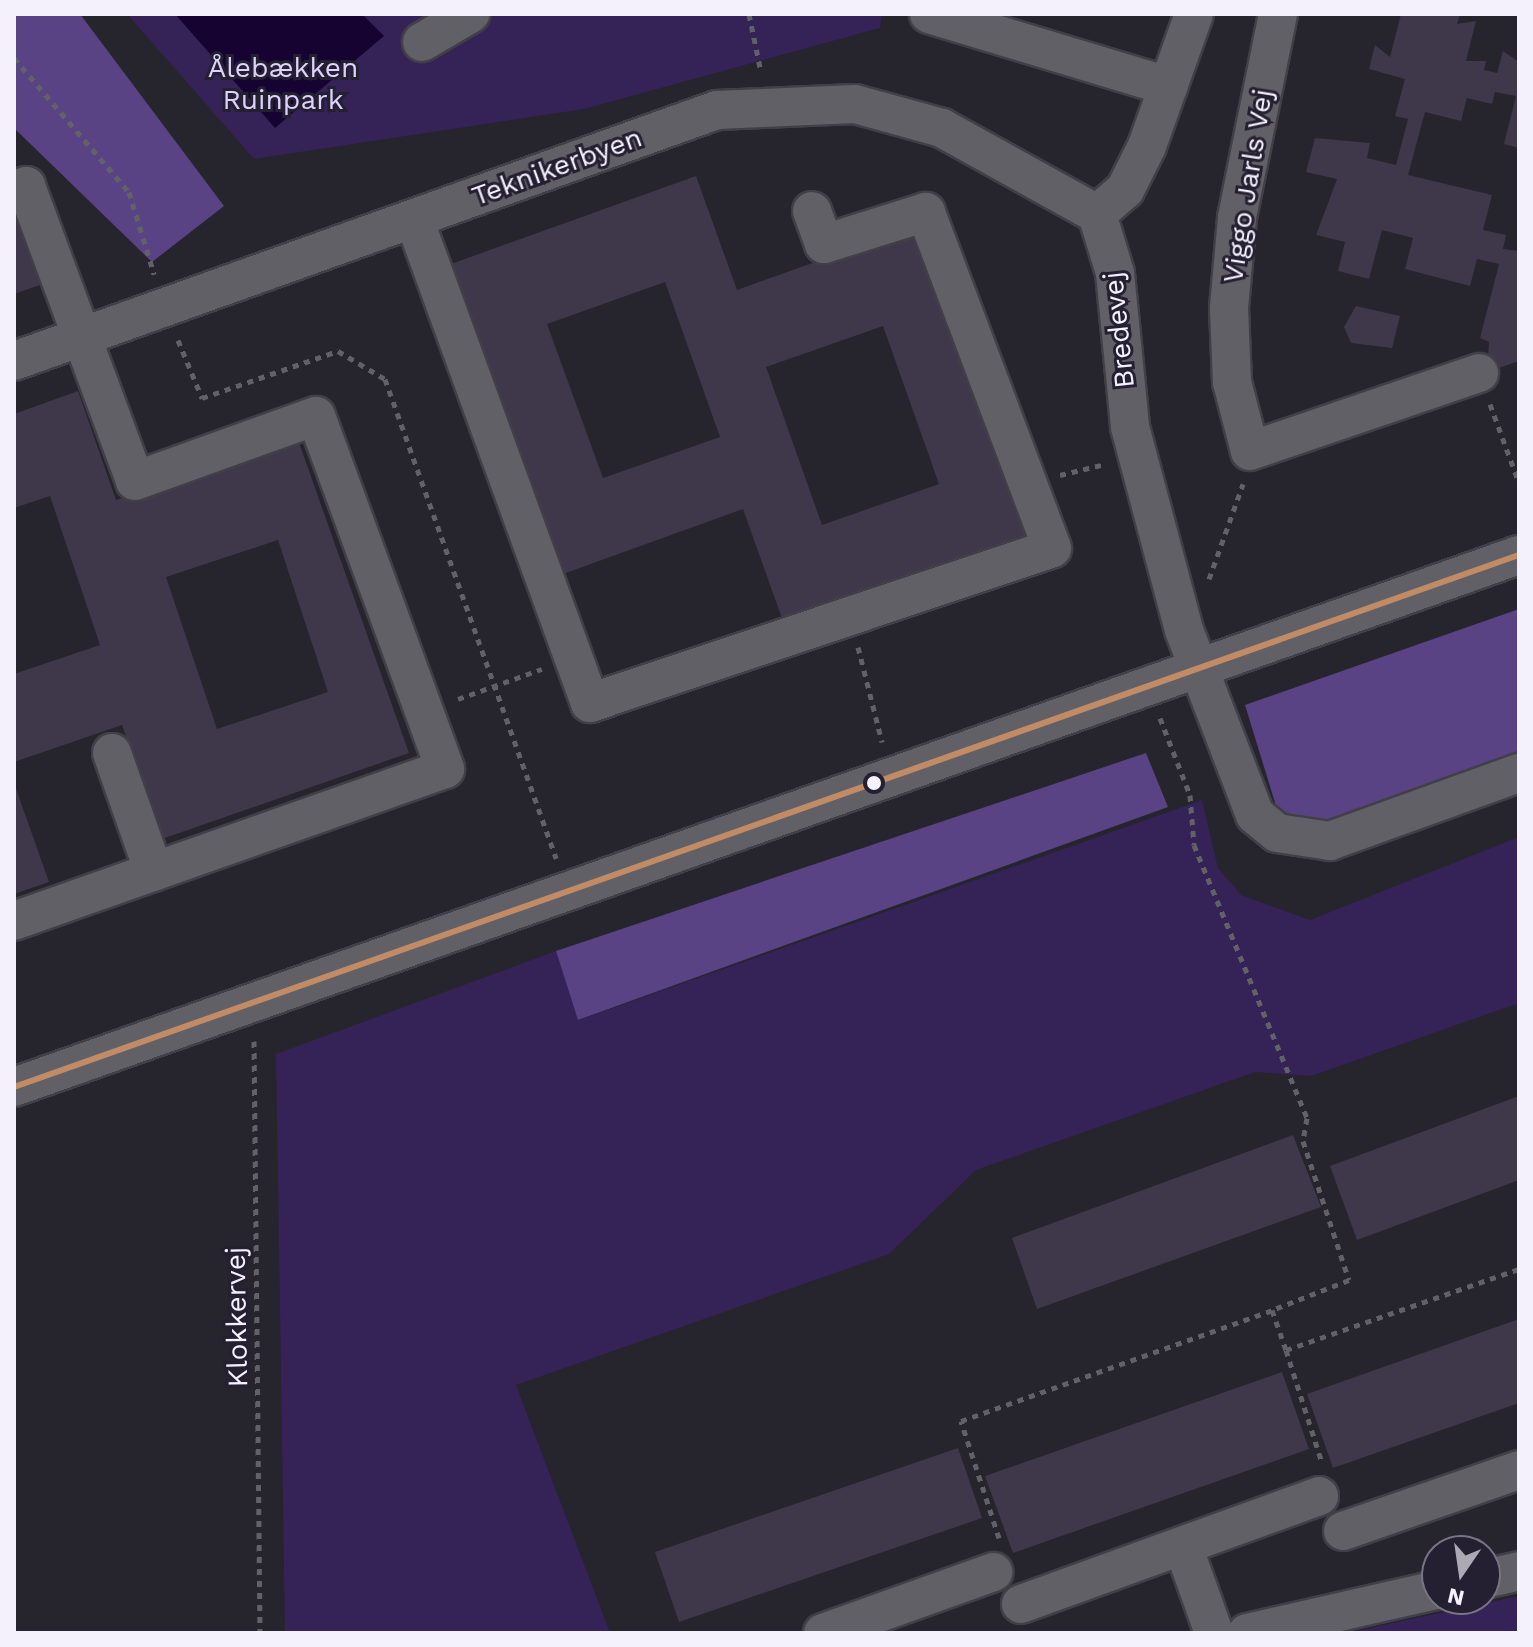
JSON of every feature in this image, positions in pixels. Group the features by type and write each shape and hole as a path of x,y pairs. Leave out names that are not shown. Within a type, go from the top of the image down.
{"street":[{"path":"422,42 470,14"},
{"path":"929,14 1168,86"},
{"path":"1097,214 1125,190 1194,14"},
{"name":"Viggo Jarls Vej","path":"1250,451 1232,382 1229,308 1237,218 1278,14"},
{"name":"Teknikerbyen","path":"14,361 717,110 768,104 855,104 942,128 1097,214"},
{"path":"14,190 26,186 135,481 316,416 445,769 14,921"},
{"path":"414,219 590,703 1052,548 926,212 824,244 812,211"},
{"name":"Bredevej","path":"1097,214 1115,273 1138,456 1179,612 1194,665 1255,815 1302,842 1330,841 1519,773"},
{"path":"1250,451 1479,373"},
{"path":"14,1087 253,1000 892,782 1194,665 1519,555"},
{"path":"112,753 154,872"},
{"path":"1343,1531 1516,1480"},
{"path":"1021,1604 1183,1546 1322,1484"},
{"path":"1183,1546 1214,1633"},
{"path":"823,1633 862,1626 998,1560"},
{"path":"1247,1633 1421,1594"}],"path":[{"path":"749,14 768,104"},
{"path":"14,58 129,192 165,308"},
{"path":"1479,373 1519,483"},
{"path":"1179,612 1216,601 1208,578 1244,490 1241,470 1250,451"},
{"path":"1028,483 1138,456"},
{"path":"850,615 892,782"},
{"path":"424,712 573,658"},
{"path":"998,1560 961,1421 1349,1280 1303,1141 1307,1118 1194,845 1190,795 1147,683"},
{"name":"Klokkervej","path":"253,1000 260,1633"},
{"path":"1286,1350 1519,1269"},
{"path":"1272,1310 1286,1350 1322,1484"}],"green space":[{"name":"Ålebækken Ruinpark","path":"127,14 882,14 880,28 584,109 254,159"},
{"path":"1202,800 1218,868 1241,895 1310,920 1519,837 1519,1003 1311,1076 1255,1072 976,1170 889,1254 516,1385 610,1633 285,1633 276,1054 556,951 579,1020"},
{"path":"1519,1596 1519,1633 1346,1633 1430,1615 1501,1615 1501,1600"}],"shaded area":[{"path":"14,14 80,14 224,206 152,262 14,128"},
{"path":"175,14 362,14 384,36 275,128"},
{"path":"1519,609 1519,756 1319,827 1277,809 1245,705"},
{"path":"1146,753 1168,807 578,1020 556,951"}],"building":[{"path":"1401,14 1460,14 1457,24 1476,21 1466,61 1486,61 1484,70 1497,73 1503,51 1519,62 1519,148 1504,144 1516,96 1495,92 1492,104 1467,98 1461,121 1425,112 1408,175 1492,195 1483,230 1506,235 1503,249 1519,251 1519,361 1487,372 1489,342 1480,338 1499,264 1477,259 1470,286 1405,269 1413,238 1382,230 1369,279 1338,271 1345,242 1316,235 1337,179 1306,172 1315,138 1370,143 1367,158 1396,165 1408,119 1395,116 1405,79 1369,69 1375,45 1390,57"},
{"path":"696,176 737,290 919,225 1031,536 784,624 743,509 563,574 451,264","holes":["665,282 720,437 603,478 547,324","883,326 939,484 822,525 766,367"]},
{"path":"14,214 40,285 14,294"},
{"path":"1356,306 1400,316 1392,348 1351,343 1344,327"},
{"path":"78,391 116,500 297,437 409,753 162,839 122,725 14,762 14,674 100,645 50,496 14,508 14,414","holes":["278,540 328,692 217,729 166,577"]},
{"path":"14,783 49,882 14,894"},
{"path":"1519,1096 1519,1180 1357,1240 1330,1166"},
{"path":"1293,1135 1321,1207 1037,1309 1012,1238"},
{"path":"1519,1319 1519,1403 1333,1468 1307,1394"},
{"path":"1282,1372 1309,1449 1013,1553 985,1476"},
{"path":"958,1448 982,1518 679,1622 655,1552"}],"transit line":[{"path":"14,1087 1519,555"}]}
